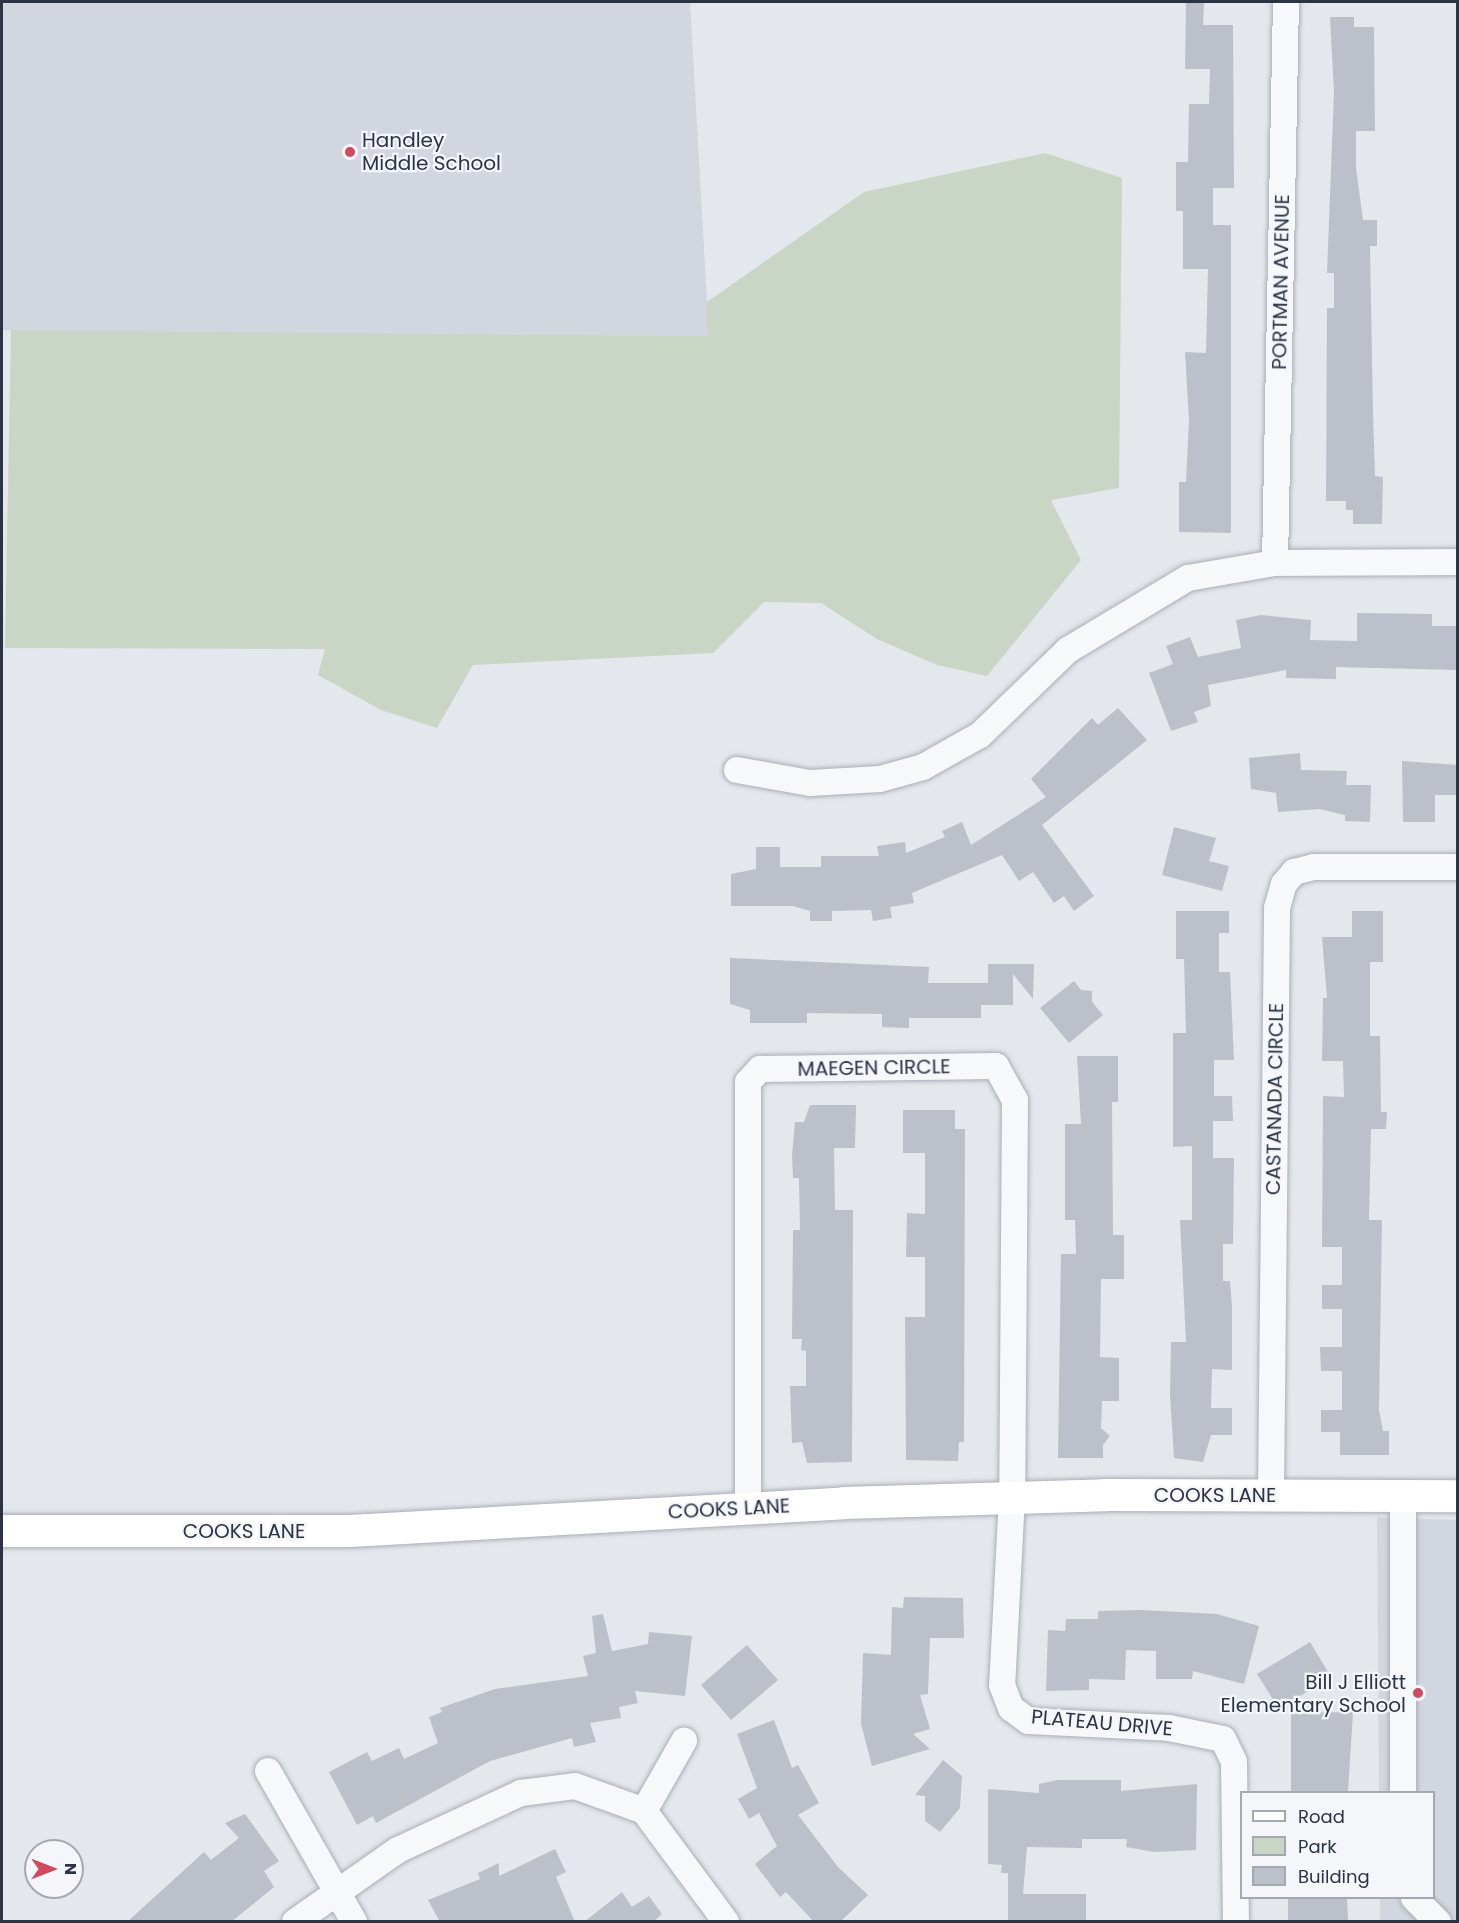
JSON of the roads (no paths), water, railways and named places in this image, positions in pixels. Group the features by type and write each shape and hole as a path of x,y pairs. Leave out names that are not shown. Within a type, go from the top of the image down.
{"main road":[{"name":"COOKS LANE","path":"2,1531 351,1531 748,1508 1012,1497 1458,1496"}],"street":[{"name":"PORTMAN AVENUE","path":"1275,563 1286,2"},
{"path":"737,770 810,783 880,779 923,767 980,735 1068,650 1133,606 1188,578 1275,563 1458,562"},
{"name":"CASTANADA CIRCLE","path":"1271,1495 1277,908 1284,884 1294,872 1314,867 1458,867"},
{"name":"MAEGEN CIRCLE","path":"748,1508 748,1082 760,1069 996,1066 1008,1082 1015,1100 1012,1497"},
{"path":"1402,1496 1403,1791"},
{"name":"PLATEAU DRIVE","path":"1012,1497 1002,1661 1011,1708 1028,1721 1169,1728 1223,1739 1233,1762 1236,1922"},
{"path":"644,1811 684,1741"},
{"path":"268,1771 354,1922"},
{"path":"295,1922 335,1891 398,1850 521,1793 575,1786 644,1811 726,1922"},
{"path":"1415,1899 1438,1922"}],"place":[{"name":"Handley Middle School","path":"350,152"},
{"name":"Bill J Elliott Elementary School","path":"1418,1693"}]}
